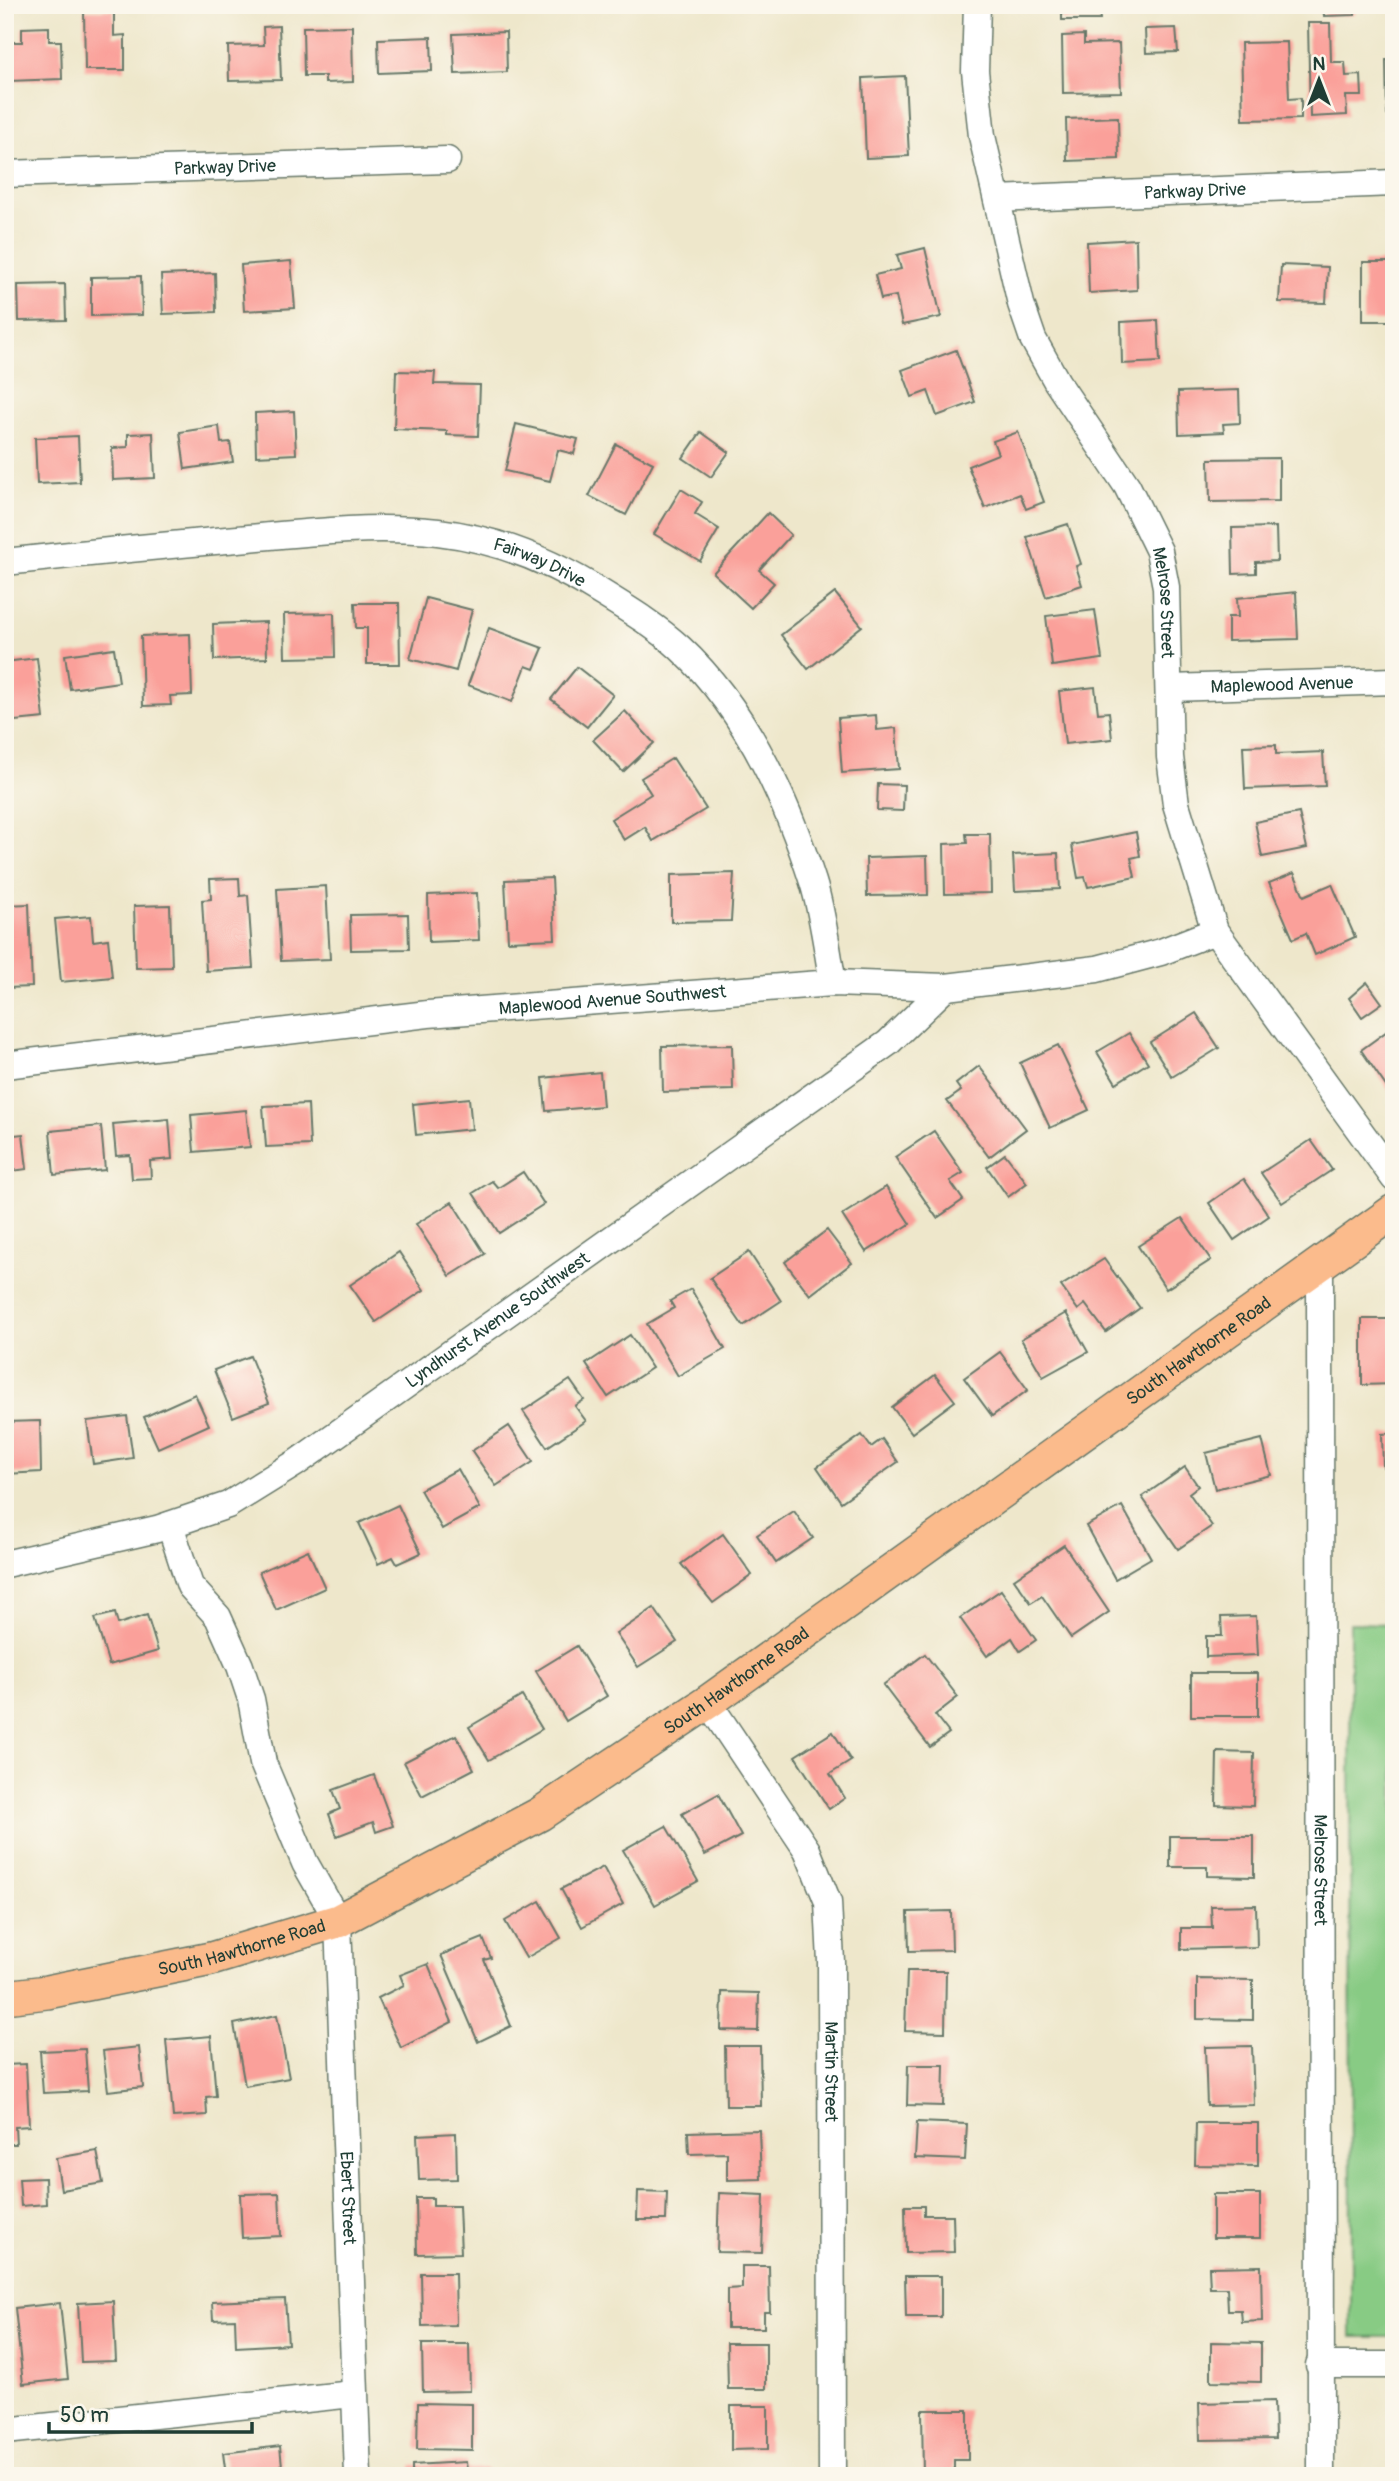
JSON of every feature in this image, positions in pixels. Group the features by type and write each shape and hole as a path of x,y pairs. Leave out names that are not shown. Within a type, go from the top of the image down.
{"main road":[{"name":"South Hawthorne Road","path":"5,1997 47,1992 211,1959 338,1921 540,1814 708,1702 1394,1211"}],"street":[{"name":"Melrose Street","path":"977,5 975,71 982,136 1021,304 1033,338 1056,382 1127,486 1159,551 1166,587 1170,757 1177,804 1215,931 1394,1178"},
{"name":"Parkway Drive","path":"5,174 447,160"},
{"name":"Parkway Drive","path":"996,199 1394,183"},
{"name":"Fairway Drive","path":"5,562 288,534 388,529 438,532 486,540 533,557 589,584 652,625 680,648 736,715 788,814 814,884 833,983"},
{"name":"Maplewood Avenue","path":"1170,688 1394,681"},
{"name":"Maplewood Avenue Southwest","path":"5,1065 428,1014 833,983 946,987 1097,969 1161,952 1215,931"},
{"name":"Lyndhurst Avenue Southwest","path":"5,1564 170,1525 228,1505 296,1463 888,1043 946,987"},
{"name":"Melrose Street","path":"1320,1264 1321,2476"},
{"path":"170,1525 190,1586 218,1617 240,1666 251,1699 263,1763 305,1863 338,1921"},
{"name":"Martin Street","path":"708,1702 807,1850 828,1902 832,2476"},
{"name":"Ebert Street","path":"338,1921 358,2476"},
{"path":"1319,2365 1394,2365"},
{"path":"5,2431 353,2394"}],"green space":[{"path":"1350,1623 1394,1624 1394,2337 1351,2337"}],"building":[{"path":"1062,5 1099,5 1100,20 1062,20"},
{"path":"1323,5 1355,5 1355,15 1324,16"},
{"path":"84,10 114,10 114,36 125,35 125,70 85,70"},
{"path":"1308,23 1330,23 1331,62 1345,62 1346,76 1361,75 1362,96 1346,96 1347,115 1310,117"},
{"path":"279,26 281,80 229,81 228,46 264,45 263,27"},
{"path":"352,26 353,82 325,83 325,76 304,76 303,27"},
{"path":"49,27 49,41 61,41 62,79 8,81 8,42 22,42 22,28"},
{"path":"1176,28 1178,52 1146,53 1145,29"},
{"path":"506,32 507,72 455,74 453,34"},
{"path":"1084,35 1084,44 1119,43 1121,92 1063,93 1062,36"},
{"path":"431,37 432,71 379,73 378,39"},
{"path":"1287,42 1289,99 1301,98 1301,119 1243,120 1241,43"},
{"path":"1386,60 1394,60 1394,113 1387,114"},
{"path":"905,76 909,156 866,158 863,78"},
{"path":"1118,117 1119,159 1067,161 1066,119"},
{"path":"1136,239 1137,290 1089,293 1087,242"},
{"path":"925,248 941,317 902,325 896,296 881,299 875,275 901,269 897,255"},
{"path":"291,261 295,308 244,311 241,265"},
{"path":"1363,262 1394,262 1394,321 1363,321"},
{"path":"1281,265 1328,267 1326,303 1279,302"},
{"path":"215,273 216,312 163,314 161,275"},
{"path":"141,276 142,315 91,316 91,277"},
{"path":"65,284 66,320 19,321 18,285"},
{"path":"1158,320 1160,362 1122,364 1121,322"},
{"path":"956,350 975,402 937,416 928,391 912,397 902,370"},
{"path":"396,371 435,372 434,384 480,385 478,436 447,435 447,431 394,429"},
{"path":"1239,390 1240,423 1223,424 1224,432 1179,434 1178,392"},
{"path":"294,411 296,454 256,456 255,413"},
{"path":"516,424 578,439 574,454 558,450 550,481 505,471"},
{"path":"219,426 221,443 230,442 233,462 185,469 180,432"},
{"path":"701,432 729,452 711,477 683,458"},
{"path":"1018,432 1044,502 1026,509 1020,494 985,508 968,466 998,454 993,441"},
{"path":"153,433 155,478 113,480 112,448 128,447 128,434"},
{"path":"78,436 80,482 37,484 35,438"},
{"path":"616,444 653,463 626,515 589,496"},
{"path":"1279,458 1279,501 1210,502 1209,459"},
{"path":"681,489 702,502 695,514 719,529 700,561 654,534"},
{"path":"768,513 791,535 759,570 774,583 751,608 713,573"},
{"path":"1068,524 1081,564 1076,566 1082,585 1046,597 1027,537"},
{"path":"1276,527 1277,561 1256,562 1256,573 1233,574 1232,528"},
{"path":"1296,592 1298,639 1228,641 1228,617 1238,617 1237,598"},
{"path":"835,593 862,626 808,669 781,635"},
{"path":"426,598 472,610 456,671 410,659"},
{"path":"355,603 399,603 400,664 367,664 367,628 356,628"},
{"path":"1095,610 1102,659 1052,666 1046,616"},
{"path":"334,613 335,657 285,658 284,614"},
{"path":"266,622 267,658 214,660 213,624"},
{"path":"489,628 543,648 534,669 526,666 512,702 468,685"},
{"path":"190,634 192,695 170,696 171,705 143,706 141,636"},
{"path":"114,648 119,682 70,689 65,655"},
{"path":"37,658 44,718 5,722 5,662"},
{"path":"577,667 613,695 587,727 551,699"},
{"path":"1095,687 1098,713 1109,712 1112,739 1065,744 1059,691"},
{"path":"625,711 654,743 623,772 593,740"},
{"path":"876,715 877,730 896,728 899,769 842,773 838,718"},
{"path":"1276,745 1276,754 1323,752 1325,786 1245,789 1243,746"},
{"path":"673,758 706,809 653,841 645,827 624,840 611,819 651,794 641,778"},
{"path":"878,784 904,785 903,811 877,810"},
{"path":"1299,813 1307,848 1262,857 1255,822"},
{"path":"1136,832 1140,856 1131,858 1135,877 1088,887 1085,877 1078,878 1072,845"},
{"path":"966,834 990,834 991,893 945,894 944,844 967,843"},
{"path":"1058,853 1060,889 1015,891 1013,855"},
{"path":"927,856 928,895 867,896 866,858"},
{"path":"734,873 731,921 671,922 671,875"},
{"path":"1294,873 1304,896 1332,884 1355,937 1315,955 1306,933 1293,939 1269,883"},
{"path":"239,878 240,896 248,895 253,968 206,971 202,900 211,899 210,879"},
{"path":"552,878 555,939 508,941 505,880"},
{"path":"326,886 330,959 281,961 277,889"},
{"path":"477,893 479,940 429,942 428,895"},
{"path":"29,904 32,987 5,988 5,905"},
{"path":"170,905 172,967 136,968 134,906"},
{"path":"408,914 409,949 351,950 350,915"},
{"path":"91,916 93,941 108,939 112,977 61,982 55,919"},
{"path":"1367,982 1382,1003 1362,1017 1349,998"},
{"path":"1196,1013 1219,1048 1172,1077 1150,1042"},
{"path":"1390,1029 1394,1035 1394,1098 1361,1050"},
{"path":"1129,1033 1148,1063 1116,1083 1097,1052"},
{"path":"732,1045 733,1090 663,1092 662,1046"},
{"path":"1058,1045 1089,1110 1050,1128 1020,1063"},
{"path":"979,1066 1026,1129 989,1157 947,1101 961,1091 956,1084"},
{"path":"600,1072 603,1106 546,1111 543,1078"},
{"path":"469,1098 472,1129 416,1135 413,1104"},
{"path":"308,1104 310,1145 266,1147 263,1106"},
{"path":"246,1110 250,1147 194,1152 191,1115"},
{"path":"169,1119 172,1159 150,1161 151,1178 132,1179 130,1155 116,1156 113,1124"},
{"path":"101,1126 105,1170 54,1175 50,1131"},
{"path":"934,1131 963,1173 950,1181 963,1200 937,1218 895,1157"},
{"path":"23,1134 27,1169 5,1172 5,1136"},
{"path":"1311,1140 1332,1170 1282,1203 1261,1173"},
{"path":"1005,1154 1027,1183 1008,1197 987,1167"},
{"path":"523,1172 544,1204 499,1233 473,1193 492,1181 498,1188"},
{"path":"1244,1179 1269,1216 1234,1240 1209,1203"},
{"path":"886,1187 910,1224 866,1252 842,1215"},
{"path":"452,1202 485,1254 450,1276 416,1224"},
{"path":"1182,1218 1211,1260 1166,1289 1138,1246"},
{"path":"827,1230 852,1263 810,1295 785,1262"},
{"path":"399,1252 424,1290 376,1322 350,1285"},
{"path":"749,1252 781,1301 743,1326 710,1278"},
{"path":"1104,1259 1140,1308 1106,1332 1085,1304 1078,1310 1061,1286"},
{"path":"691,1289 725,1349 678,1376 647,1324 674,1308 670,1301"},
{"path":"1066,1313 1088,1352 1043,1377 1021,1339"},
{"path":"1362,1319 1392,1319 1393,1384 1362,1385"},
{"path":"630,1335 652,1368 608,1397 586,1364"},
{"path":"1000,1352 1028,1390 992,1416 964,1378"},
{"path":"250,1356 269,1403 233,1417 214,1370"},
{"path":"935,1375 955,1401 912,1433 892,1407"},
{"path":"570,1380 584,1400 575,1406 586,1421 547,1447 523,1411"},
{"path":"195,1394 209,1425 158,1448 144,1417"},
{"path":"127,1416 133,1458 93,1464 87,1421"},
{"path":"40,1421 41,1472 6,1474 5,1422"},
{"path":"509,1426 533,1462 496,1486 472,1451"},
{"path":"1394,1433 1394,1467 1383,1467 1382,1434"},
{"path":"862,1435 871,1447 882,1439 898,1462 841,1502 817,1467"},
{"path":"1262,1439 1271,1475 1215,1489 1206,1453"},
{"path":"1185,1467 1198,1486 1189,1493 1212,1526 1178,1549 1142,1497"},
{"path":"458,1469 480,1508 442,1529 420,1490"},
{"path":"398,1505 421,1553 397,1564 393,1557 378,1564 359,1523"},
{"path":"1122,1506 1151,1558 1115,1579 1086,1526"},
{"path":"794,1511 813,1538 776,1563 757,1535"},
{"path":"723,1534 752,1575 713,1603 681,1564"},
{"path":"1064,1545 1109,1612 1071,1638 1042,1596 1031,1603 1014,1579"},
{"path":"308,1550 325,1588 276,1610 259,1572"},
{"path":"1001,1590 1036,1640 1020,1651 1012,1638 987,1656 960,1618"},
{"path":"654,1608 677,1642 638,1667 616,1634"},
{"path":"115,1613 118,1624 147,1615 158,1651 109,1665 95,1618"},
{"path":"1256,1616 1258,1655 1206,1657 1206,1636 1222,1636 1221,1617"},
{"path":"577,1646 607,1696 566,1721 536,1671"},
{"path":"925,1654 958,1697 935,1715 949,1733 930,1747 883,1685"},
{"path":"1191,1673 1258,1673 1258,1716 1191,1716"},
{"path":"522,1696 542,1729 489,1760 469,1727"},
{"path":"833,1732 851,1761 830,1774 845,1798 829,1809 795,1756"},
{"path":"456,1735 474,1769 422,1796 404,1762"},
{"path":"1217,1752 1254,1753 1253,1806 1216,1805"},
{"path":"374,1775 393,1826 376,1832 373,1822 337,1836 329,1814 340,1809 333,1790"},
{"path":"718,1794 741,1836 705,1855 682,1814"},
{"path":"666,1826 698,1881 655,1905 623,1850"},
{"path":"1170,1836 1254,1836 1254,1877 1207,1876 1207,1867 1170,1867"},
{"path":"603,1867 623,1904 582,1927 561,1889"},
{"path":"540,1901 561,1938 526,1958 505,1921"},
{"path":"1256,1905 1257,1947 1181,1949 1181,1928 1212,1928 1211,1906"},
{"path":"951,1911 952,1950 909,1951 908,1912"},
{"path":"483,1938 491,1958 484,1960 511,2026 478,2042 441,1955"},
{"path":"428,1964 452,2022 401,2048 378,1998 404,1985 400,1975"},
{"path":"907,1971 946,1971 945,2032 905,2031"},
{"path":"1197,1979 1253,1980 1253,2020 1197,2019"},
{"path":"722,1992 759,1993 758,2031 721,2030"},
{"path":"277,2015 289,2078 245,2086 234,2024"},
{"path":"211,2036 216,2096 206,2097 207,2115 173,2117 166,2040"},
{"path":"725,2046 760,2046 761,2106 726,2106"},
{"path":"1252,2046 1254,2105 1207,2106 1205,2047"},
{"path":"139,2047 143,2087 108,2091 103,2051"},
{"path":"85,2049 88,2091 43,2093 40,2051"},
{"path":"26,2064 29,2126 15,2127 16,2144 5,2144 5,2065"},
{"path":"908,2065 944,2065 943,2106 907,2105"},
{"path":"917,2122 967,2124 965,2160 915,2158"},
{"path":"1196,2123 1258,2123 1258,2166 1195,2165"},
{"path":"759,2130 761,2179 727,2180 727,2153 689,2154 688,2132"},
{"path":"456,2133 457,2179 419,2180 417,2135"},
{"path":"97,2151 103,2183 61,2190 56,2158"},
{"path":"45,2178 46,2204 21,2206 19,2179"},
{"path":"638,2191 667,2192 666,2220 637,2220"},
{"path":"279,2193 281,2236 242,2238 240,2194"},
{"path":"719,2193 764,2195 762,2253 717,2252"},
{"path":"1213,2194 1260,2194 1260,2238 1213,2238"},
{"path":"416,2198 433,2198 433,2206 459,2206 461,2253 417,2254"},
{"path":"905,2206 924,2206 924,2215 953,2215 954,2252 906,2253"},
{"path":"742,2266 769,2266 770,2312 764,2312 764,2328 727,2328 727,2289 742,2288"},
{"path":"1261,2266 1262,2321 1242,2322 1241,2310 1228,2310 1227,2288 1210,2288 1209,2267"},
{"path":"421,2273 455,2273 456,2325 422,2326"},
{"path":"905,2276 941,2276 941,2317 906,2317"},
{"path":"285,2299 288,2344 236,2347 235,2319 213,2320 212,2302"},
{"path":"113,2301 116,2361 81,2362 78,2303"},
{"path":"60,2303 68,2379 23,2384 15,2308"},
{"path":"1211,2342 1261,2343 1261,2382 1211,2381"},
{"path":"727,2343 766,2343 766,2389 728,2389"},
{"path":"422,2344 469,2344 470,2391 423,2392"},
{"path":"1274,2401 1275,2439 1200,2440 1199,2403"},
{"path":"418,2403 472,2404 472,2450 417,2449"},
{"path":"731,2406 768,2406 768,2449 731,2450"},
{"path":"922,2410 968,2410 968,2460 954,2460 954,2476 923,2476"},
{"path":"280,2446 283,2476 226,2476 223,2453"},
{"path":"466,2462 467,2470 487,2469 488,2476 412,2476 412,2465"},
{"path":"1215,2469 1267,2471 1267,2476 1215,2476"}]}
